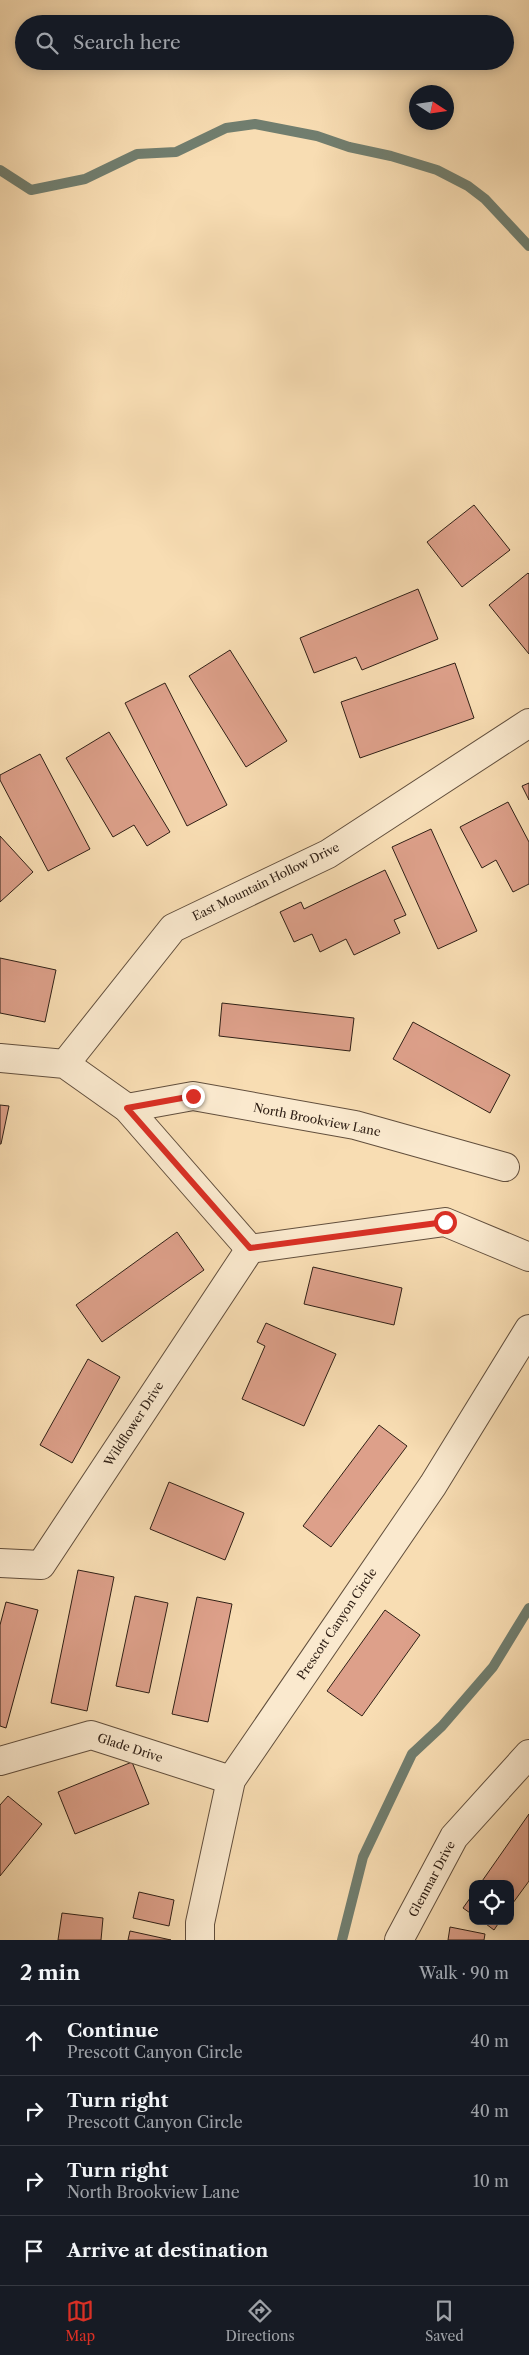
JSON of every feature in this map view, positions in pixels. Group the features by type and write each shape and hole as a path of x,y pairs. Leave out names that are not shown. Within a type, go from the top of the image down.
{"street":[{"name":"East Mountain Hollow Drive","path":"65,1064 173,928 328,854 529,723"},
{"path":"0,1058 65,1064 127,1108 250,1248 445,1222 529,1257"},
{"name":"North Brookview Lane","path":"127,1108 193,1096 355,1126 505,1167"},
{"name":"Wildflower Drive","path":"0,1564 41,1565 250,1248"},
{"name":"Prescott Canyon Circle","path":"200,1940 200,1923 231,1780 433,1485 529,1329"},
{"name":"Glade Drive","path":"0,1761 91,1735 231,1780"},
{"name":"Glenmar Drive","path":"400,1940 454,1837 529,1754"}],"building":[{"path":"474,505 510,550 462,587 427,542"},
{"path":"529,574 529,654 489,605"},
{"path":"418,589 438,639 362,670 356,657 314,673 300,638"},
{"path":"230,650 287,741 246,767 189,676"},
{"path":"455,663 474,718 360,758 341,702"},
{"path":"165,683 227,805 187,826 125,703"},
{"path":"109,732 170,832 147,846 134,825 113,837 66,758"},
{"path":"40,754 90,849 48,871 0,780 0,775"},
{"path":"529,783 529,800 522,786"},
{"path":"508,802 529,842 529,884 513,892 496,860 482,868 460,827"},
{"path":"431,829 477,931 438,949 392,847"},
{"path":"0,836 33,872 0,902"},
{"path":"385,870 406,915 394,920 400,933 354,955 346,939 320,952 312,934 294,942 280,912 301,902 304,909"},
{"path":"0,958 56,970 45,1022 0,1013"},
{"path":"222,1003 354,1018 350,1051 219,1036"},
{"path":"413,1022 510,1075 490,1113 393,1059"},
{"path":"0,1105 9,1106 1,1144 0,1144"},
{"path":"177,1232 204,1270 102,1342 76,1305"},
{"path":"313,1267 402,1288 394,1325 304,1304"},
{"path":"266,1323 336,1354 304,1426 242,1399 265,1346 257,1342"},
{"path":"88,1359 120,1377 72,1463 40,1445"},
{"path":"379,1425 407,1446 331,1547 303,1526"},
{"path":"169,1482 244,1513 225,1560 150,1529"},
{"path":"78,1570 114,1577 87,1711 51,1703"},
{"path":"135,1596 168,1603 149,1693 116,1686"},
{"path":"197,1597 232,1604 208,1722 172,1714"},
{"path":"6,1602 38,1610 6,1728 0,1726 0,1625"},
{"path":"385,1610 420,1635 362,1716 327,1691"},
{"path":"132,1762 149,1804 75,1834 58,1792"},
{"path":"8,1796 42,1824 0,1876 0,1805"},
{"path":"529,1814 529,1881 514,1902 514,1880 483,1880"},
{"path":"139,1892 174,1900 169,1926 133,1918"},
{"path":"469,1900 469,1912 463,1908"},
{"path":"62,1913 103,1918 101,1940 58,1940"},
{"path":"487,1925 497,1925 494,1930"},
{"path":"450,1927 485,1934 484,1940 448,1940"},
{"path":"130,1931 171,1940 128,1940"}],"waterway":[{"path":"0,170 31,190 85,179 137,154 176,152 226,128 255,124 317,136 349,147 391,156 437,170 468,186 485,199 529,246"},
{"path":"342,1940 363,1857 412,1754 442,1726 493,1667 529,1608"}],"route":[{"path":"193,1096 127,1108 250,1248 445,1222"}]}
